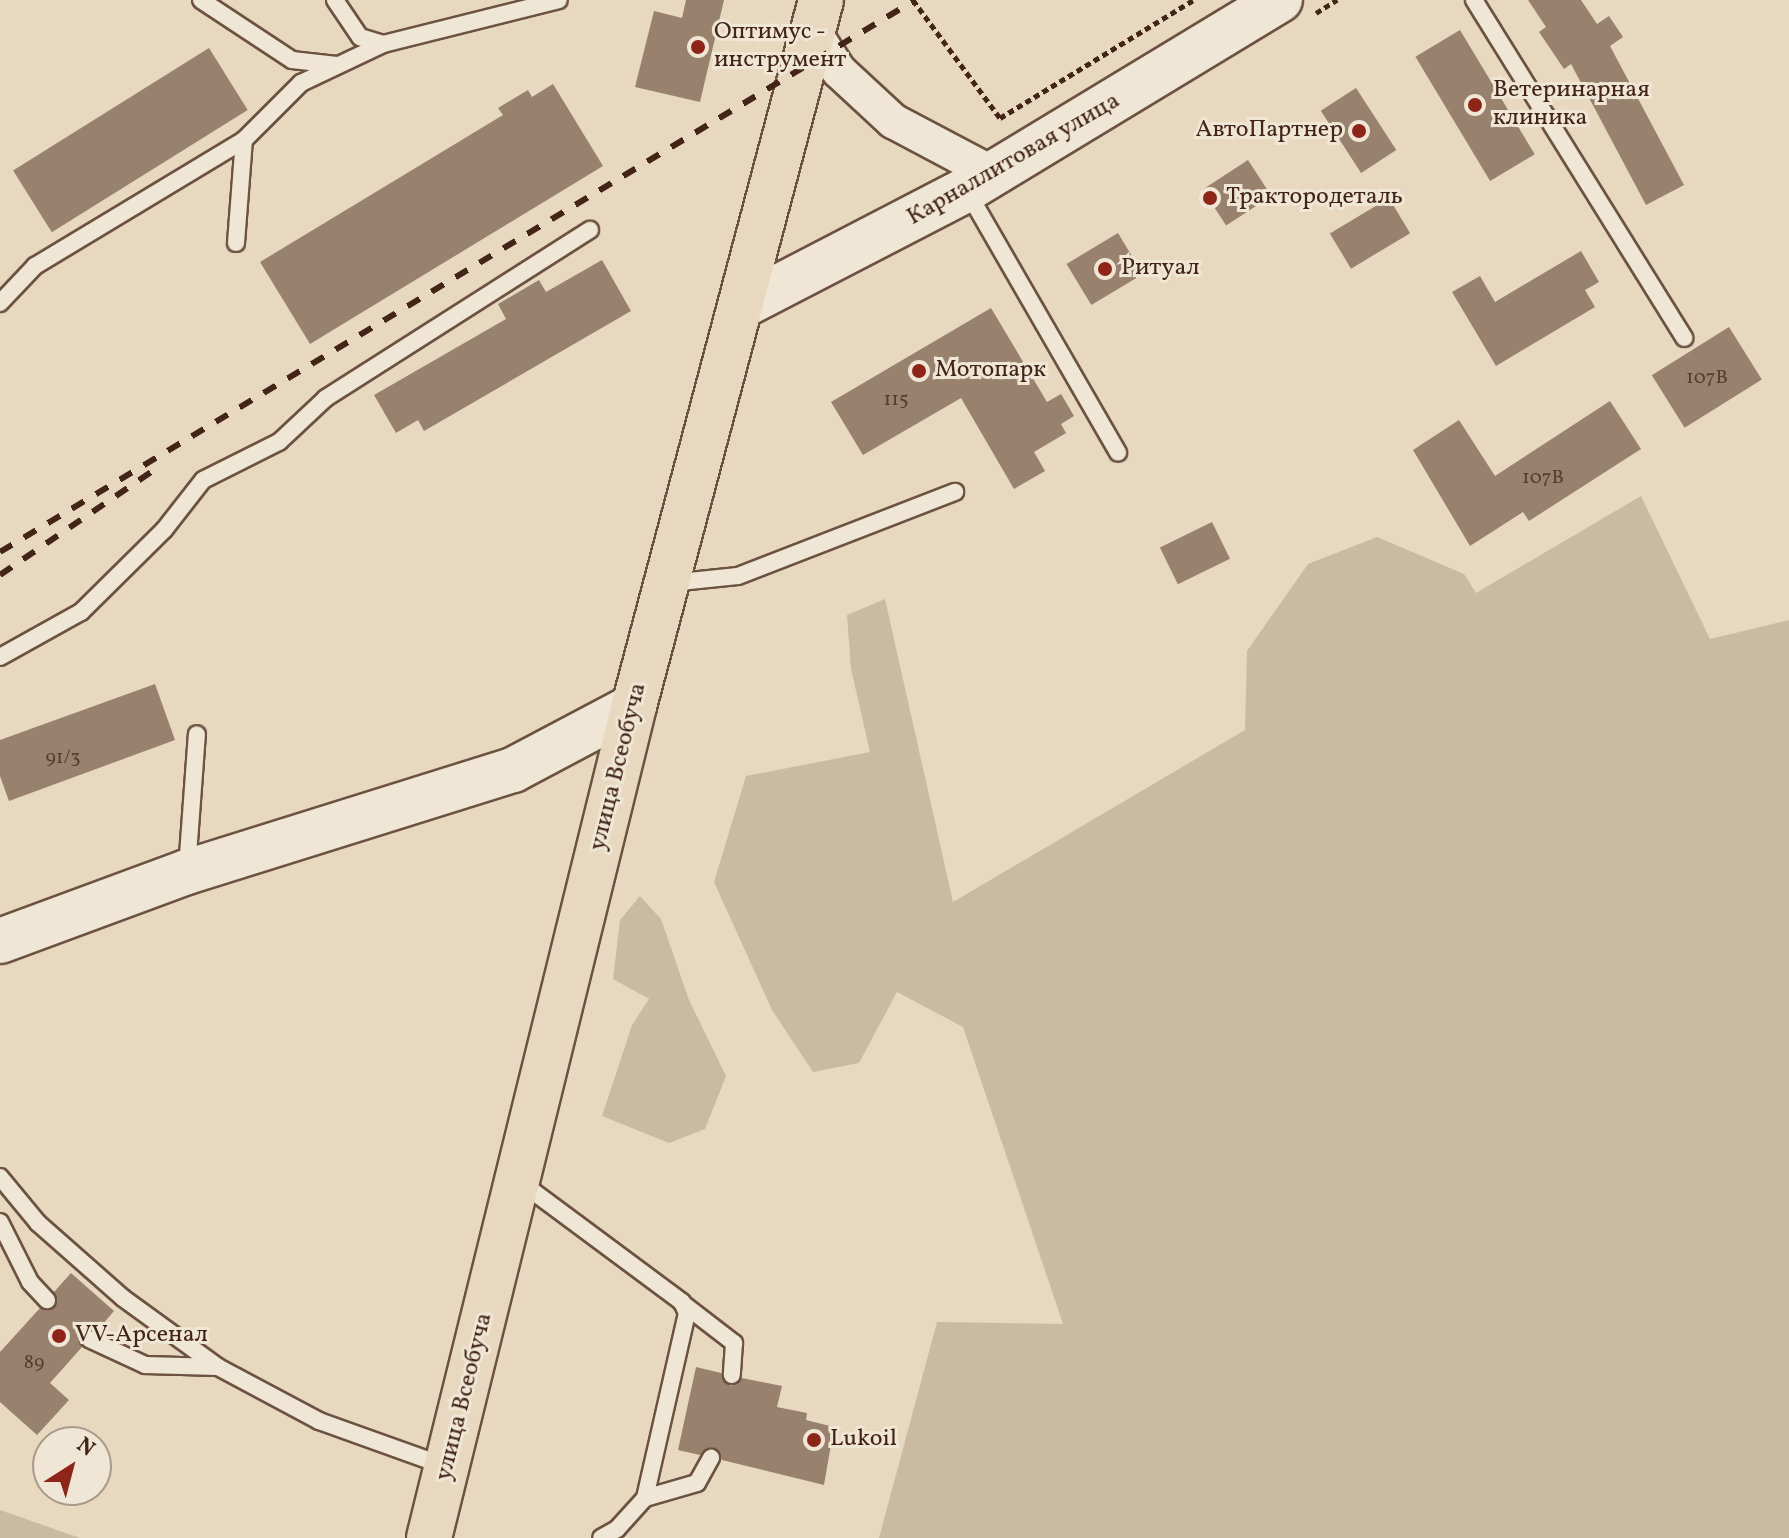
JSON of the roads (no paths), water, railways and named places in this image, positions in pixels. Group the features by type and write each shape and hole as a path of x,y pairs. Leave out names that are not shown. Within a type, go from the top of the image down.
{"main road":[{"name":"Карналлитовая улица","path":"740,307 980,182 1280,0"},
{"name":"улица Всеобуча","path":"429,1538 634,706 817,16"},
{"path":"0,941 187,872 513,770 634,706"}],"street":[{"path":"817,16 839,71 893,121 980,182"}],"lane":[{"path":"201,0 292,60 339,65"},
{"path":"335,0 360,37 383,44"},
{"path":"0,303 35,266 244,140 301,83 383,44 559,0"},
{"path":"1474,0 1684,338"},
{"path":"236,243 244,140"},
{"path":"980,182 1118,453"},
{"path":"0,657 81,612 164,530 203,480 279,442 326,398 590,230"},
{"path":"668,583 738,576 955,492"},
{"path":"187,872 197,734"},
{"path":"0,1177 48,1233 123,1298 218,1367 319,1421 447,1467"},
{"path":"519,1181 734,1343 732,1375"},
{"path":"0,1222 30,1282 47,1300"},
{"path":"601,1538 617,1529 645,1498 688,1319 682,1302"},
{"path":"89,1339 145,1365 218,1367"},
{"path":"645,1498 697,1483 711,1458"}],"railway":[{"path":"0,552 915,0"},
{"path":"0,575 160,466"}],"place":[{"name":"Оптимус - инструмент","path":"698,47"},
{"name":"Ветеринарная клиника","path":"1475,105"},
{"name":"АвтоПартнер","path":"1359,131"},
{"name":"Трактородеталь","path":"1210,198"},
{"name":"Ритуал","path":"1105,269"},
{"name":"Мотопарк","path":"919,371"},
{"name":"VV-Арсенал","path":"59,1336"},
{"name":"Lukoil","path":"814,1440"}]}
